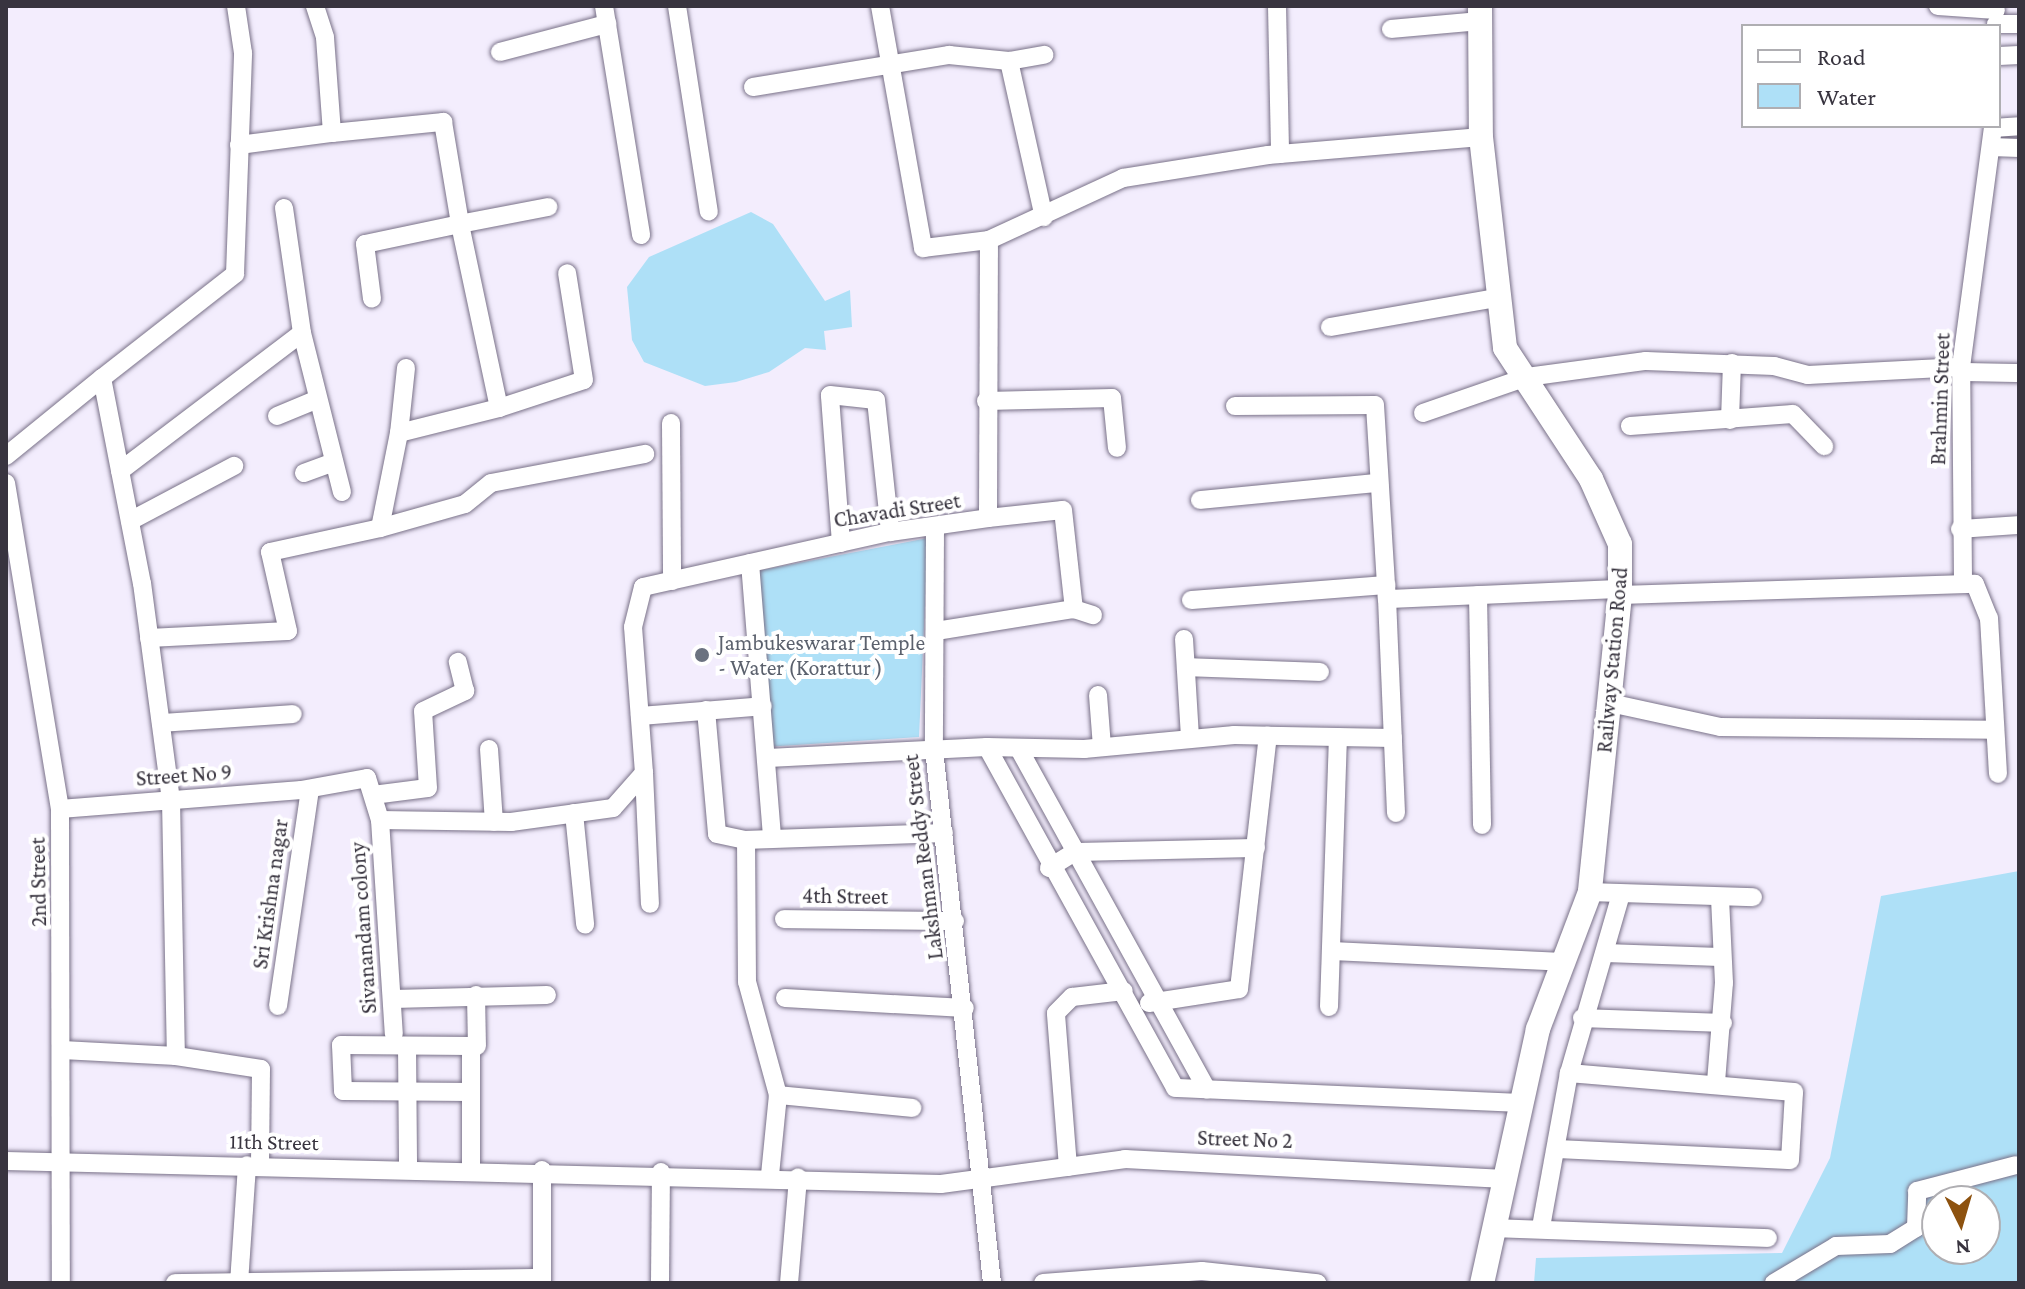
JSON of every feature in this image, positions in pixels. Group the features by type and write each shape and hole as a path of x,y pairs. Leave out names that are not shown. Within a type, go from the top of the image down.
{"street":[{"path":"6,456 235,274 243,53 236,6"},
{"path":"315,6 325,37 332,133"},
{"path":"677,6 709,212"},
{"path":"880,6 887,63 923,248 989,240 1123,178 1280,154 1481,137"},
{"path":"1277,6 1280,154"},
{"path":"1938,6 1996,16 2019,24"},
{"path":"1391,29 1481,10"},
{"name":"Railway Station Road","path":"1481,10 1481,137 1496,298 1505,348 1527,377 1544,418 1591,479 1620,544 1620,592 1590,892 1563,962 1518,1103 1482,1283"},
{"path":"500,52 605,15 641,235"},
{"path":"753,87 949,55 1009,61 1044,55"},
{"path":"1009,61 1044,217"},
{"path":"239,145 443,122 460,224 499,408"},
{"name":"Brahmin Street","path":"1963,579 1960,529 1961,369 1993,128"},
{"path":"1991,147 2019,148"},
{"path":"372,299 365,244 548,207"},
{"path":"284,208 302,333 342,492"},
{"name":"Chavadi Street","path":"650,904 633,627 643,587 890,532 935,529 988,518 986,401 989,240"},
{"path":"399,433 499,408 584,380 567,273"},
{"path":"1330,327 1496,298"},
{"path":"120,471 302,333"},
{"path":"1423,413 1527,377 1646,361 1732,363 1808,375 1961,369 2019,373"},
{"path":"1730,420 1732,363"},
{"path":"380,528 399,433 406,368"},
{"path":"102,378 130,521 171,800 176,1056"},
{"path":"841,543 830,395 876,400 890,532"},
{"path":"986,401 1112,398 1117,448"},
{"path":"277,416 318,399"},
{"path":"1235,406 1375,405 1396,813"},
{"path":"1630,426 1793,414 1824,446"},
{"path":"671,423 672,581"},
{"path":"149,638 288,631 270,552 380,528 465,504 491,483 645,454"},
{"path":"304,473 334,462"},
{"path":"130,521 234,466"},
{"name":"2nd Street","path":"6,483 60,809 61,1283"},
{"path":"1200,500 1377,483"},
{"path":"988,518 1063,510 1074,609"},
{"path":"1960,529 2019,525"},
{"name":"Lakshman Reddy Street","path":"935,529 934,749 985,1178 992,1283"},
{"path":"750,563 772,836"},
{"path":"1191,600 1386,592 1478,595 1620,592 1963,579 1986,598 1998,774"},
{"path":"1478,595 1482,825"},
{"path":"936,631 1074,609 1093,615"},
{"path":"1184,639 1190,738"},
{"path":"373,795 428,788 423,711 465,691 458,662"},
{"path":"1186,667 1320,672"},
{"path":"1098,695 1102,747"},
{"path":"1610,703 1720,727 1994,730"},
{"path":"640,716 763,706"},
{"path":"706,710 717,834 746,840 772,836 944,833"},
{"path":"161,723 293,714"},
{"path":"1068,1167 1056,1013 1072,997 1158,1000 1239,989 1268,736"},
{"path":"1329,1007 1338,737"},
{"path":"768,758 987,747 1102,747 1190,738 1393,738"},
{"path":"987,747 1049,868 1127,999 1175,1088 1518,1103"},
{"path":"489,749 494,822"},
{"path":"1019,749 1207,1089"},
{"path":"380,820 494,822 613,808 644,773"},
{"name":"Street No 9","path":"60,809 310,789 367,778 373,795"},
{"name":"Sri Krishna nagar","path":"278,1006 310,789"},
{"name":"Sivanandam colony","path":"373,795 380,820 393,999 407,1091 408,1168"},
{"path":"574,813 585,924"},
{"path":"746,840 747,982 778,1095 770,1175"},
{"path":"1049,868 1075,852 1256,848"},
{"path":"1590,892 1753,897"},
{"path":"1541,1227 1582,1018 1605,953 1621,894"},
{"path":"1716,1082 1723,1023 1720,897"},
{"name":"4th Street","path":"784,919 955,921"},
{"path":"1332,951 1563,962"},
{"path":"1605,953 1720,957"},
{"path":"476,995 477,1046"},
{"path":"393,999 547,995"},
{"path":"785,998 965,1008"},
{"path":"1582,1018 1723,1023"},
{"path":"471,1092 341,1090 343,1043 400,1040 471,1046 471,1092 471,1168"},
{"path":"62,1050 176,1056 261,1069 254,1165 239,1282"},
{"path":"1556,1149 1790,1160 1794,1092 1716,1082 1569,1073"},
{"path":"778,1095 912,1108"},
{"name":"Street No 2","path":"770,1175 941,1184 1125,1159 1234,1162 1504,1179"},
{"name":"11th Street","path":"6,1161 770,1175"},
{"path":"1774,1283 1836,1246 1890,1244 1916,1228 1917,1191 2016,1165"},
{"path":"175,1283 542,1281 542,1170"},
{"path":"660,1283 661,1172"},
{"path":"789,1283 798,1177"},
{"path":"1494,1228 1541,1227 1768,1238"},
{"path":"1043,1283 1202,1277 1317,1283"}],"water":[{"path":"751,212 773,224 825,301 850,290 852,327 824,331 826,350 805,348 769,372 736,382 705,386 644,362 632,340 627,287 649,257"},
{"path":"928,538 919,737 765,747 752,572"},
{"path":"2019,871 2019,1283 1534,1283 1536,1258 1782,1253 1830,1158 1881,896"}],"place":[{"name":"Jambukeswarar Temple - Water (Korattur )","path":"702,655"}]}
